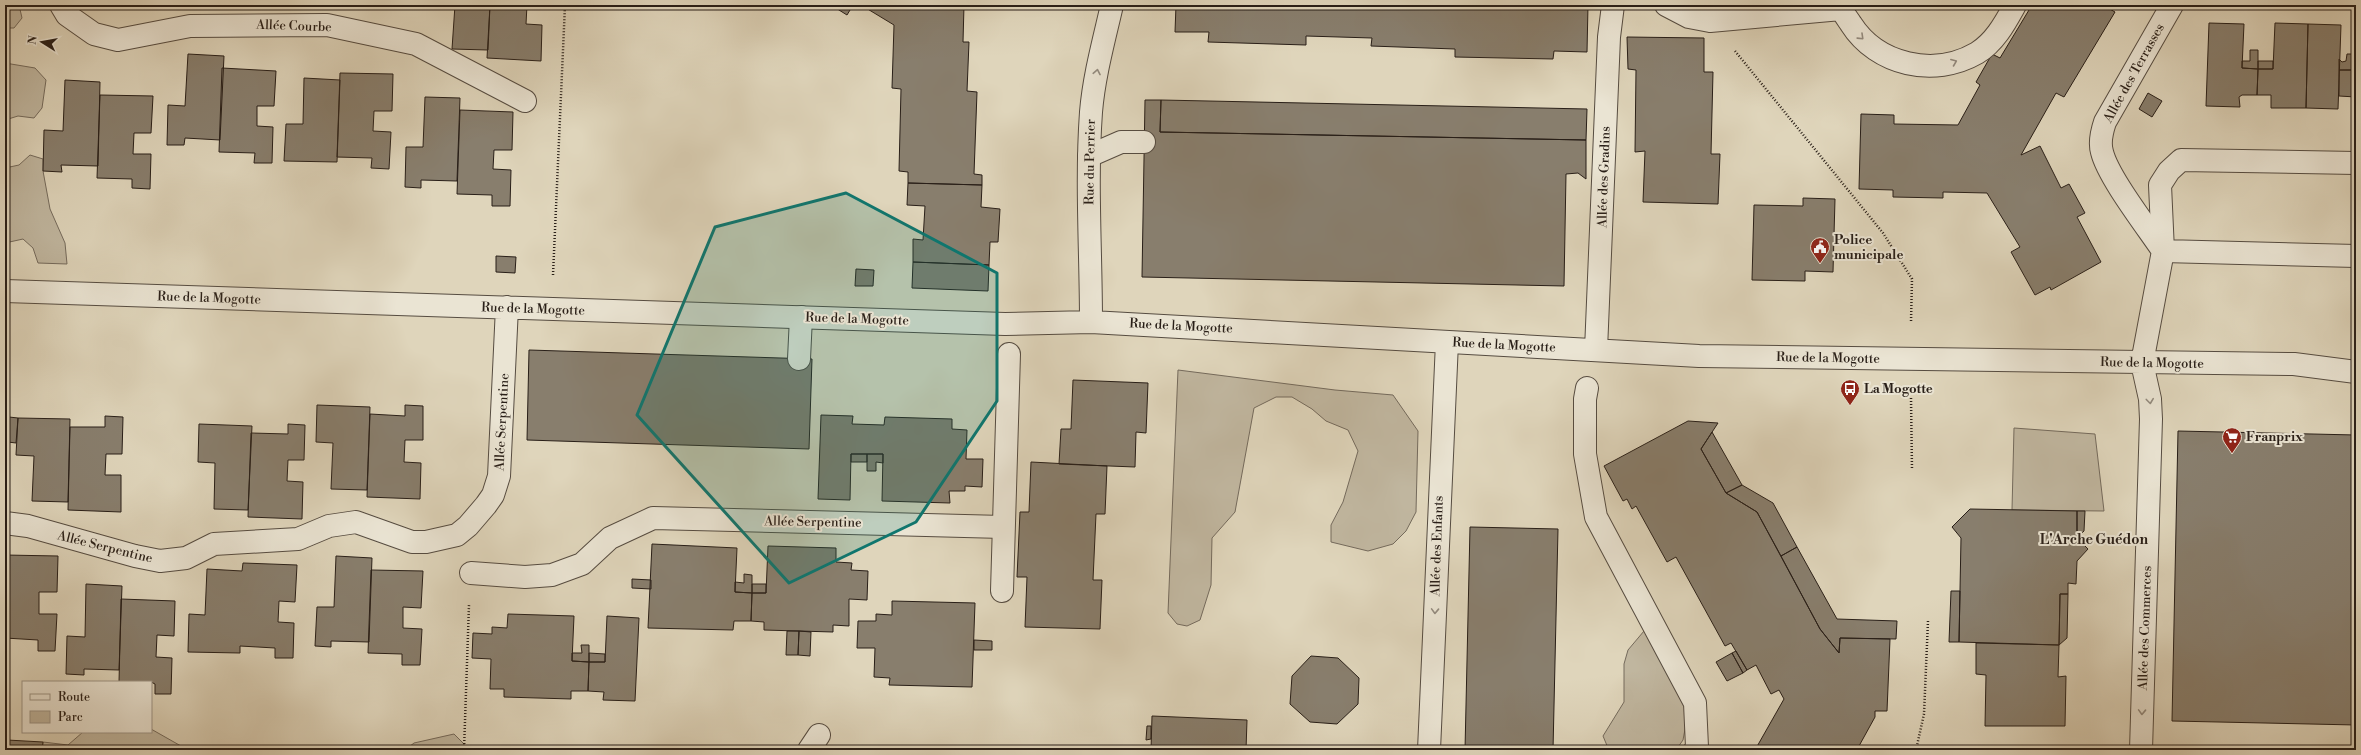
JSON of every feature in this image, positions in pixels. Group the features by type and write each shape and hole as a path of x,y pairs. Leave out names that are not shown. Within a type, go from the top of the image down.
{"street":[{"name":"Allée Courbe","path":"62,5 67,15 94,34 118,40 190,26 327,25 416,44 525,100"},
{"name":"Rue du Perrier","path":"1091,322 1089,156 1091,111 1096,74 1112,5"},
{"name":"Allée des Gradins","path":"1596,350 1609,37 1613,5"},
{"path":"1666,5 1689,17 1710,21 1841,7 1859,37 1884,56 1916,66 1948,65 1978,52 2002,30 2015,5"},
{"name":"Allée des Terrasses","path":"2163,251 2109,170 2102,152 2101,136 2105,122 2172,5"},
{"path":"1089,156 1121,142 1144,142"},
{"path":"2142,363 2163,251 2160,185 2169,171 2181,160 2356,163"},
{"path":"2163,251 2356,256"},
{"name":"Rue de la Mogotte","path":"5,291 1005,324 1091,322 1699,356 2294,364 2356,372"},
{"name":"Allée Serpentine","path":"5,523 28,526 135,556 160,561 186,558 214,544 298,539 329,526 356,522 412,542 439,540 457,534 486,505 493,495 500,476 507,307"},
{"path":"799,359 801,317"},
{"name":"Allée des Enfants","path":"1429,750 1441,446 1447,342"},
{"path":"1002,591 1009,354"},
{"name":"Allée des Commerces","path":"2141,750 2152,419 2150,399 2142,363"},
{"path":"1587,388 1585,399 1584,454 1596,517 1695,703 1697,747 1695,750"},
{"name":"Allée Serpentine","path":"471,573 525,577 552,575 582,564 610,538 653,518 1003,527"}],"path":[{"path":"553,275 565,5"},
{"path":"1710,21 1883,234 1912,279 1911,322"},
{"path":"1911,398 1912,470"},
{"path":"464,750 471,573"},
{"path":"1916,750 1924,714 1928,621"},
{"path":"2053,750 2100,748 2100,750"}],"highlighted area":[{"path":"846,193 997,273 997,401 916,522 789,583 637,415 715,227"}],"green space":[{"path":"5,5 19,5 22,18 14,28 5,28"},
{"path":"5,63 35,68 46,80 42,108 34,118 18,116 5,120"},
{"path":"30,155 43,159 43,171 50,209 65,243 67,264 38,263 33,248 23,239 5,243 5,168 19,165"},
{"path":"1178,370 1335,390 1393,395 1418,431 1416,512 1406,531 1393,544 1368,551 1331,542 1331,525 1343,502 1358,451 1348,430 1326,421 1312,409 1292,397 1276,397 1254,408 1235,512 1212,538 1211,585 1200,620 1187,626 1177,624 1168,613"},
{"path":"2014,428 2095,434 2104,511 2012,510"},
{"path":"1644,631 1652,634 1688,713 1683,740 1676,750 1613,750 1608,748 1603,736 1624,702 1624,664 1628,650"},
{"path":"152,730 188,750 42,750 43,742 68,745 82,733 152,733"},
{"path":"454,734 464,744 464,750 405,750 414,743"}],"building":[{"path":"240,5 292,5 292,8 240,7"},
{"path":"455,5 490,5 488,50 452,49"},
{"path":"490,5 527,5 526,24 542,25 541,61 487,58"},
{"path":"831,5 853,5 847,15"},
{"path":"861,5 964,5 963,42 969,42 967,91 977,92 974,174 982,175 982,185 908,183 908,172 899,171 901,89 892,88 894,25"},
{"path":"1176,5 1588,5 1587,52 1554,51 1553,59 1455,57 1455,49 1371,46 1372,38 1306,36 1306,45 1208,42 1209,32 1175,32"},
{"path":"2032,5 2109,5 2108,8 2115,12 2064,97 2056,93 2021,155 2040,146 2061,188 2069,184 2085,213 2077,217 2101,262 2051,290 2050,287 2035,295 2011,252 2020,247 1987,193 1943,192 1943,198 1893,197 1893,190 1859,189 1861,114 1894,115 1894,124 1958,125 1980,85 1976,82 1992,54 2000,58"},
{"path":"2209,23 2244,24 2242,68 2258,69 2257,95 2242,95 2239,97 2240,107 2206,106"},
{"path":"2275,23 2308,24 2306,108 2271,108 2271,95 2257,95 2258,69 2273,69"},
{"path":"2308,24 2341,25 2338,109 2306,108"},
{"path":"1627,37 1704,38 1704,72 1713,72 1711,154 1720,154 1718,204 1643,202 1645,151 1635,152 1636,70 1628,69"},
{"path":"2250,50 2258,50 2258,69 2242,68 2242,61 2250,61"},
{"path":"188,54 224,56 220,140 185,138 184,145 167,145 168,105 185,106"},
{"path":"2347,54 2356,54 2356,70 2339,70 2339,59 2342,62 2346,61"},
{"path":"2258,61 2273,61 2273,69 2258,69"},
{"path":"222,68 276,71 274,106 257,106 257,126 273,127 272,163 254,163 255,153 219,152"},
{"path":"2339,70 2356,70 2356,97 2339,96"},
{"path":"340,73 393,74 392,111 374,111 373,131 391,132 389,169 371,168 372,158 337,157"},
{"path":"304,78 340,80 337,162 284,161 286,124 303,124"},
{"path":"65,80 100,82 98,166 61,165 62,172 43,171 44,130 63,131"},
{"path":"2148,93 2162,101 2152,117 2139,109"},
{"path":"100,95 153,96 151,133 134,133 133,154 151,154 150,189 132,188 132,179 97,178"},
{"path":"425,97 460,98 457,181 421,180 421,188 405,187 406,147 423,147"},
{"path":"1145,100 1161,100 1160,132 1586,140 1586,179 1578,173 1566,174 1564,286 1142,277"},
{"path":"1161,100 1587,109 1586,140 1160,132"},
{"path":"460,110 513,112 512,150 494,150 493,169 511,170 510,206 492,206 492,195 457,194"},
{"path":"908,183 982,185 981,207 1000,209 998,242 990,242 989,265 913,262 913,239 923,240 925,206 907,205"},
{"path":"1803,198 1835,199 1833,272 1805,271 1805,281 1752,280 1754,205 1803,206"},
{"path":"496,256 516,257 515,273 496,272"},
{"path":"913,262 989,265 988,291 912,288"},
{"path":"856,269 874,270 873,286 855,286"},
{"path":"529,350 812,359 809,449 527,440"},
{"path":"1073,380 1148,383 1146,433 1136,432 1135,467 1059,464 1061,429 1071,429"},
{"path":"317,405 370,407 367,490 331,489 333,443 316,442"},
{"path":"405,405 423,406 423,440 405,440 404,462 421,463 420,499 367,497 370,414 405,416"},
{"path":"821,415 853,416 852,424 884,425 885,417 952,419 952,429 967,430 966,459 983,459 982,487 965,486 965,491 949,491 950,503 882,501 883,454 851,454 850,500 818,499"},
{"path":"105,416 123,417 122,454 106,454 105,475 121,475 121,512 68,510 70,427 105,427"},
{"path":"9,417 18,418 16,443 8,442"},
{"path":"18,418 70,419 68,502 32,501 34,456 16,455"},
{"path":"1688,421 1718,423 1701,449 1726,493 1757,512 1820,629 1839,653 1840,638 1890,639 1887,711 1875,711 1875,717 1859,746 1866,750 1755,750 1784,699 1779,690 1771,694 1756,665 1747,670 1731,643 1725,646 1676,557 1667,562 1636,506 1632,509 1627,499 1623,501 1604,466"},
{"path":"199,424 252,426 248,510 214,509 215,463 198,462"},
{"path":"288,424 305,425 304,460 288,460 287,481 303,482 302,519 248,517 251,433 288,434"},
{"path":"2178,431 2356,435 2356,725 2172,721"},
{"path":"1712,432 1742,485 1726,493 1701,449"},
{"path":"851,454 867,454 867,462 851,462"},
{"path":"867,454 883,454 883,463 876,462 876,471 867,471"},
{"path":"1031,462 1107,466 1105,514 1096,514 1093,580 1102,580 1100,629 1025,627 1027,577 1017,577 1020,512 1029,512"},
{"path":"1742,485 1773,503 1797,547 1781,556 1757,512 1726,493"},
{"path":"1970,509 2077,511 2077,538 2088,549 2077,561 2076,584 2068,583 2068,594 2060,594 2059,645 1959,642 1961,538 1952,527"},
{"path":"2077,511 2085,511 2084,531 2077,538"},
{"path":"1470,527 1558,529 1553,750 1465,750"},
{"path":"652,544 737,548 735,592 752,593 751,621 734,621 733,630 648,628"},
{"path":"768,546 836,548 836,562 852,563 851,570 868,571 867,600 849,599 849,626 833,625 833,632 764,630 764,622 751,621 752,593 766,593"},
{"path":"1797,547 1837,619 1897,621 1896,639 1840,638 1839,653 1820,629 1781,556"},
{"path":"5,555 58,556 57,592 39,592 39,614 57,614 55,651 38,651 38,640 5,638"},
{"path":"336,556 372,558 369,642 331,641 331,647 315,646 317,607 334,607"},
{"path":"243,563 297,565 295,602 279,601 278,622 294,623 293,658 275,658 275,648 240,646 240,653 188,652 189,614 205,615 207,569 242,571"},
{"path":"371,570 423,571 421,608 403,607 403,628 422,629 420,665 402,665 402,654 368,653"},
{"path":"744,574 752,575 752,593 735,592 735,582 744,583"},
{"path":"632,579 651,580 651,589 632,588"},
{"path":"86,584 122,586 119,670 84,669 84,675 66,674 67,636 85,637"},
{"path":"752,584 766,584 766,593 752,593"},
{"path":"1951,591 1960,591 1959,642 1949,642"},
{"path":"2060,594 2068,594 2067,638 2059,645"},
{"path":"121,599 175,601 174,636 157,635 156,657 172,658 171,694 155,694 155,684 152,681 119,681"},
{"path":"892,601 975,603 972,687 889,685 890,678 874,677 875,648 857,648 858,621 876,621 876,614 892,615"},
{"path":"508,614 574,616 572,661 589,662 588,691 571,691 571,699 504,697 504,689 490,689 491,659 472,658 473,633 492,634 492,627 507,628"},
{"path":"607,616 639,618 635,701 603,700 604,692 588,691 589,662 605,662"},
{"path":"787,631 799,631 798,655 786,655"},
{"path":"799,631 811,632 810,656 798,655"},
{"path":"974,640 992,641 992,650 974,650"},
{"path":"1976,643 2059,645 2058,677 2066,676 2065,726 1985,726 1986,675 1976,674"},
{"path":"581,645 589,645 589,662 572,661 572,653 582,653"},
{"path":"1736,651 1747,670 1743,673 1732,653"},
{"path":"589,653 605,654 605,662 589,662"},
{"path":"1732,653 1743,673 1727,681 1716,662"},
{"path":"1311,656 1338,658 1359,678 1358,704 1337,724 1310,722 1290,704 1292,676"},
{"path":"1152,716 1247,720 1246,750 1151,750"},
{"path":"1147,726 1151,726 1151,739 1146,740"},
{"path":"7,740 43,742 42,750 7,750"}],"place":[{"name":"Police municipale","path":"1820,264"},
{"name":"La Mogotte","path":"1850,406"},
{"name":"Franprix","path":"2232,454"}],"district":[{"name":"L'Arche Guédon","path":"2094,540"}]}
